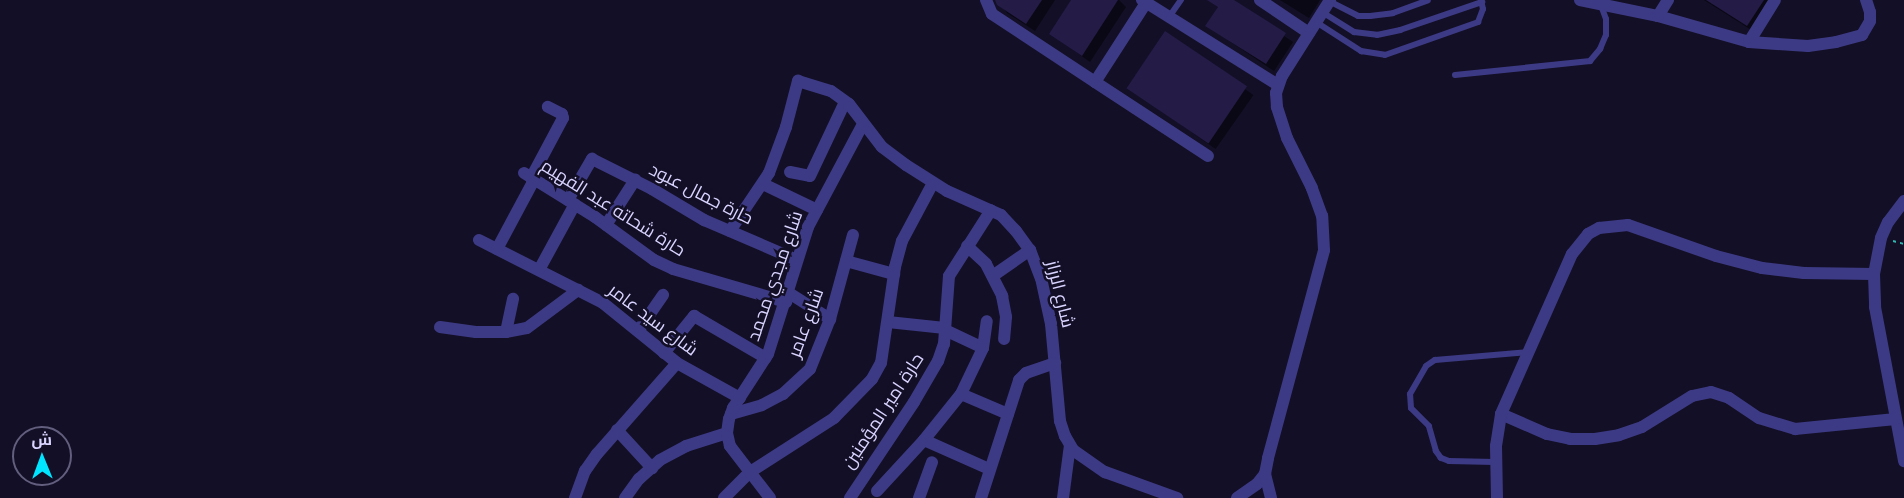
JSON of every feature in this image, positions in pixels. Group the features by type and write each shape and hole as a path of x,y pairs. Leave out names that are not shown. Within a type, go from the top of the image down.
{"street":[{"path":"986,0 992,14 1208,156"},
{"path":"1238,498 1257,484 1265,474 1324,250 1322,216 1312,188 1287,138 1276,107 1278,86 1321,14 1260,0"},
{"path":"1580,0 1658,16 1749,42 1808,46 1862,35 1870,21 1866,0"},
{"path":"1658,16 1668,0"},
{"path":"1749,42 1775,0"},
{"path":"1095,82 1144,1 1278,86"},
{"name":"شارع الرزاز","path":"763,184 786,127 798,81 831,91 845,102 882,147 933,183 1001,215 1030,250 1041,278 1051,324 1060,421 1070,445"},
{"path":"790,172 810,176 845,102"},
{"path":"497,249 530,177 563,118 562,114 548,107"},
{"name":"شارع مجدي محمد","path":"727,433 731,414 766,358 788,297 797,260 817,210 863,124"},
{"name":"حارة جمال عبود","path":"572,202 591,159 635,180 704,220 797,260"},
{"name":"حارة شحاته عبد الفهيم","path":"530,177 572,202 654,260 673,269 788,297 830,319"},
{"path":"606,225 635,180"},
{"path":"724,498 750,472 834,418 872,379 882,363 894,274 902,241 933,183"},
{"path":"730,231 763,184 817,210"},
{"path":"1904,201 1888,222 1881,238 1874,274 1875,307 1904,461"},
{"path":"539,270 572,202"},
{"name":"حارة امير المؤمنين","path":"850,498 934,369 941,351 945,329 949,276 991,210"},
{"path":"1497,498 1495,462 1501,414 1572,254 1580,241 1599,228 1628,225 1716,256 1762,268 1803,273 1874,274"},
{"name":"شارع عامر","path":"731,414 762,405 783,394 810,369 830,319 853,235"},
{"name":"شارع سيد عامر","path":"479,240 603,303 677,363 740,398"},
{"path":"967,246 994,275 1002,296 1006,317 1004,339"},
{"path":"994,275 1030,250"},
{"path":"846,261 894,274"},
{"path":"440,327 476,332 506,332 527,328 578,290"},
{"path":"638,332 663,295"},
{"path":"506,332 513,299"},
{"path":"664,353 694,316 766,358"},
{"path":"863,477 880,494 924,441 961,393 983,348 987,321"},
{"path":"888,322 945,329 983,348"},
{"path":"575,498 585,471 617,430 677,363"},
{"path":"981,498 1022,377 1026,373 1055,363"},
{"path":"1501,414 1547,434 1595,439 1642,427 1692,396 1711,392 1729,398 1760,418 1795,429 1896,419"},
{"path":"961,393 1008,414"},
{"path":"617,430 652,468"},
{"path":"625,498 652,468 686,447 727,433 730,446 770,498"},
{"path":"924,441 989,469"},
{"path":"1063,498 1070,445"},
{"path":"1070,445 1105,472 1177,498"},
{"path":"919,498 932,462"},
{"path":"1265,474 1271,498"}],"lane":[{"path":"1169,17 1181,0"},
{"path":"1321,14 1370,16 1393,13 1428,0"},
{"path":"1481,1 1482,16 1478,22 1385,55 1361,51 1321,14 1354,32 1377,35 1400,30 1481,1"},
{"path":"1455,75 1590,61 1600,49 1606,34 1606,19 1601,4"},
{"path":"1495,462 1449,461 1441,458 1436,451 1429,426 1411,408 1410,394 1426,366 1436,360 1529,352"}],"building":[{"path":"995,0 1042,0 1026,24 997,5"},
{"path":"1071,0 1118,0 1082,56 1049,34"},
{"path":"1207,0 1234,0 1286,33 1266,64 1205,26 1218,7"},
{"path":"1706,0 1764,0 1747,26"},
{"path":"1165,31 1247,86 1208,144 1126,88"}]}
